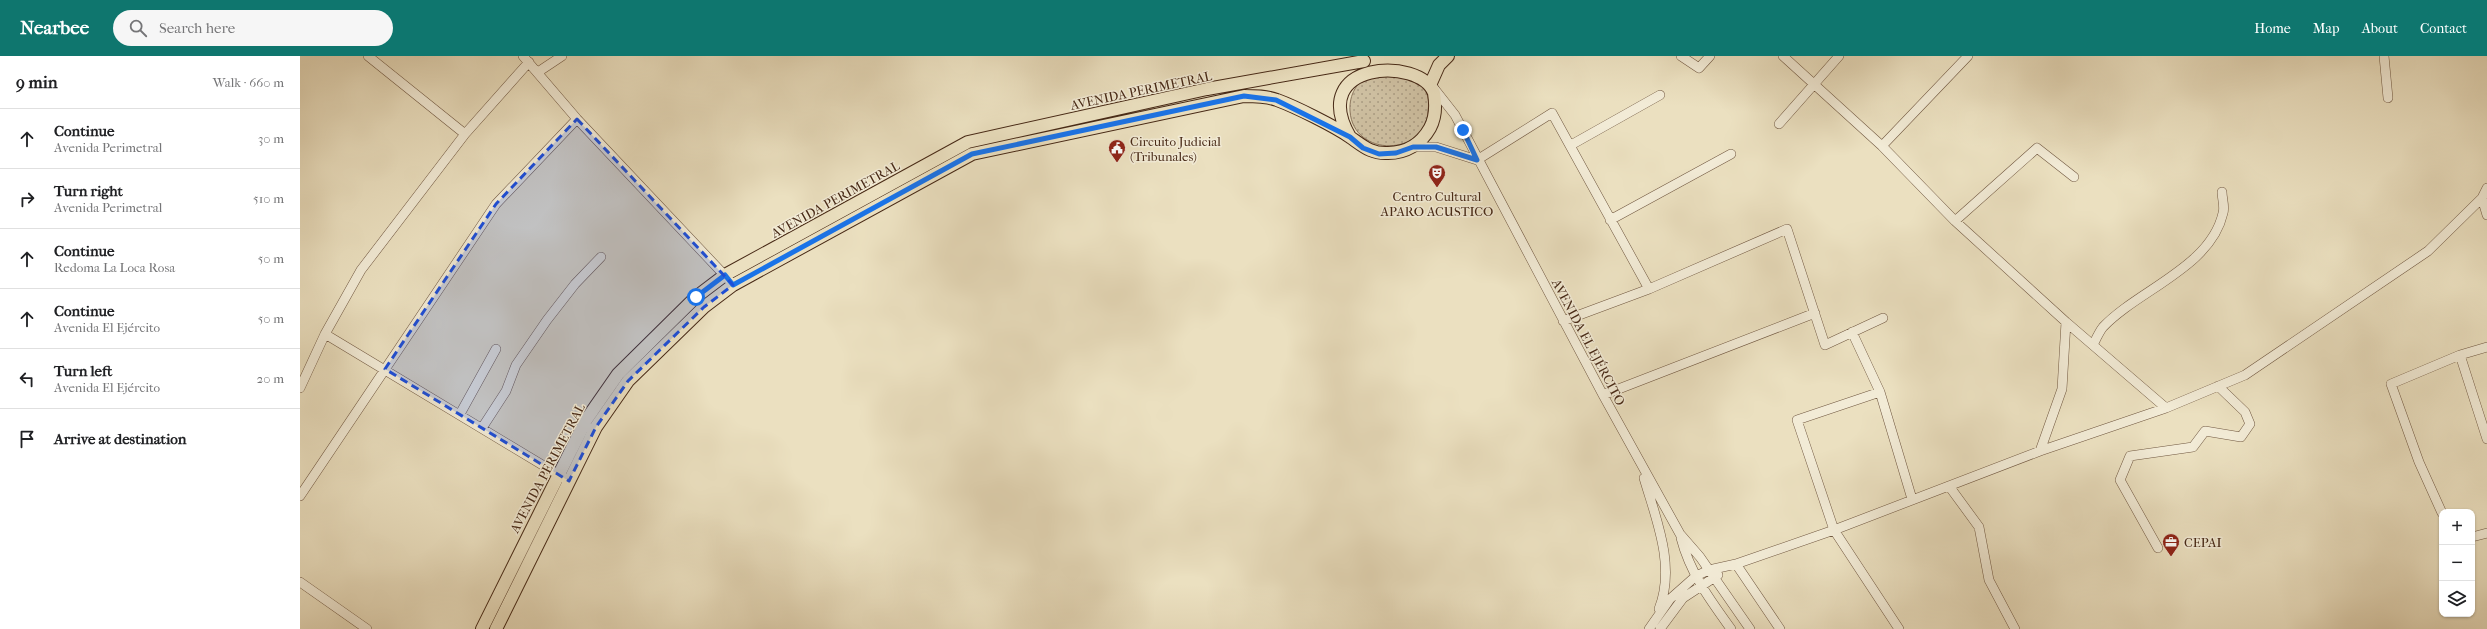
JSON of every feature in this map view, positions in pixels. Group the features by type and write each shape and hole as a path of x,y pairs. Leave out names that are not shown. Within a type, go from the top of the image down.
{"main road":[{"path":"1432,85 1440,65 1448,56"},
{"name":"AVENIDA PERIMETRAL","path":"482,629 557,474 586,420 618,374 696,297 725,275 968,142 1207,89 1377,58 1359,66 1348,78 1341,92 1339,108 1342,123 1350,137"},
{"path":"1406,60 1421,70 1432,85 1436,104 1434,121 1426,136 1413,147"},
{"name":"AVENIDA PERIMETRAL","path":"496,629 596,427 628,381 704,307 733,285 972,154 1244,96 1276,100 1350,137 1363,148 1379,154 1396,153 1413,147"}],"street":[{"path":"368,56 465,134"},
{"path":"538,72 562,56"},
{"path":"1680,56 1699,68 1710,56"},
{"path":"1783,56 1882,146 1955,221 2066,322 2166,408"},
{"path":"1779,124 1839,56"},
{"path":"1882,146 1968,56"},
{"path":"2384,56 2388,98"},
{"path":"300,388 325,334 362,270 465,134 526,59 577,119 733,285"},
{"name":"AVENIDA EL EJÉRCITO","path":"1432,85 1455,115 1477,160 1563,321 1680,534 1711,573 1750,629"},
{"path":"1571,145 1660,94"},
{"path":"1413,147 1436,147 1477,160 1552,113 1649,289"},
{"path":"300,496 496,204 577,119"},
{"path":"1955,221 2036,148 2074,177"},
{"path":"1610,220 1731,154"},
{"path":"1649,629 1670,599 1696,576 1711,573 1834,530 2040,451 2166,408 2245,375 2428,251 2482,198 2487,188"},
{"path":"2093,345 2102,328 2119,312 2172,276 2192,259 2211,239 2224,213 2222,192"},
{"path":"2482,198 2487,214"},
{"path":"1563,321 1649,289 1787,229 1825,344 1883,318"},
{"path":"482,428 506,391 516,365 552,314 601,258"},
{"path":"1603,395 1815,314"},
{"path":"2040,451 2062,389 2066,322"},
{"path":"1852,332 1880,392 1912,499"},
{"path":"325,334 386,369 569,480"},
{"path":"2440,509 2419,462 2391,384 2460,355 2487,347"},
{"path":"460,414 496,349"},
{"path":"2460,355 2487,439"},
{"path":"2158,548 2120,480 2126,460 2130,456 2193,447 2206,431 2241,436 2250,424 2245,412 2218,386"},
{"path":"1880,392 1797,420 1834,530 1899,629"},
{"path":"1639,461 1664,552 1665,590 1654,620"},
{"path":"1949,486 1978,527 1989,580 2015,629"},
{"path":"2475,536 2487,533"},
{"name":"AVENIDA EL EJÉRCITO","path":"1680,534 1687,559 1700,585 1731,629"},
{"path":"1736,564 1780,629"},
{"path":"1660,629 1673,608 1700,585 1711,573"},
{"path":"300,582 367,629"}],"highlighted area":[{"path":"577,119 733,285 704,307 628,381 596,427 569,481 385,369 496,204"}],"shaded area":[{"path":"1371,73 1413,75 1426,92 1428,97 1428,108 1424,125 1416,137 1404,143 1390,146 1376,144 1363,137 1354,126 1350,111 1351,99 1358,84"}],"place":[{"name":"Circuito Judicial (Tribunales)","path":"1117,163"},
{"name":"Centro Cultural APARO ACUSTICO","path":"1437,188"},
{"name":"CEPAI","path":"2171,557"}],"route":[{"path":"696,297 725,275 733,285 972,154 1244,96 1276,100 1350,137 1363,148 1379,154 1396,153 1413,147 1436,147 1453,151 1477,160 1463,130"}]}
